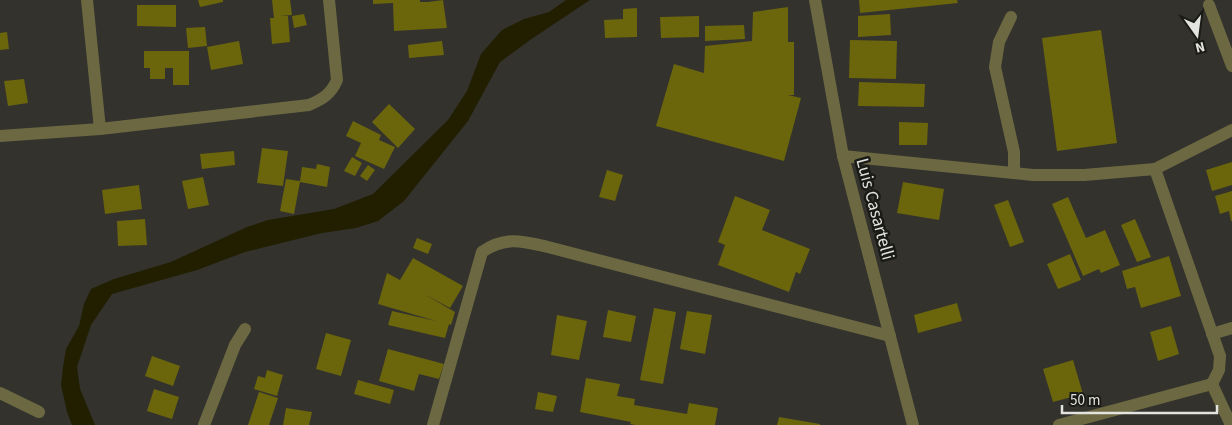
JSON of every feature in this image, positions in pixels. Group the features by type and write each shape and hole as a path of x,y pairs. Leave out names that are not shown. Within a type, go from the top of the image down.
{"street":[{"path":"87,0 100,129"},
{"path":"0,136 100,129 309,105 324,98 333,90 336,80 330,0"},
{"name":"Luis Casartelli","path":"815,0 843,156 914,425"},
{"path":"1209,4 1232,66"},
{"path":"1011,17 999,42 995,67 1014,152 1014,173"},
{"path":"843,156 1033,175 1084,174 1155,169 1232,130"},
{"path":"1059,425 1212,384 1219,370 1220,356 1155,169"},
{"path":"433,425 482,252 493,244 509,240 548,247 890,336"},
{"path":"1212,334 1232,328"},
{"path":"204,425 235,345 245,329"},
{"path":"1212,384 1231,425"},
{"path":"0,393 39,412"}],"shaded area":[{"path":"566,0 590,0 500,62 468,121 404,201 378,221 356,228 322,233 245,252 197,270 112,294 91,325 77,367 80,389 95,425 72,425 61,385 63,367 66,349 79,326 84,304 91,289 114,279 171,262 247,227 268,220 334,209 373,194 448,120 467,91 481,54 502,30 524,19 549,12"}],"building":[{"path":"198,0 223,0 223,2 200,7"},
{"path":"272,0 290,0 292,15 281,16 288,16 290,42 272,44 270,18 274,18"},
{"path":"373,0 420,0 420,2 428,2 443,0 447,28 394,31 393,3 373,4"},
{"path":"859,0 957,0 958,3 860,13"},
{"path":"137,5 176,5 176,27 137,26"},
{"path":"788,7 788,42 794,42 794,95 788,95 801,98 784,161 656,126 674,64 704,73 705,46 752,41 753,12"},
{"path":"637,8 637,37 605,38 604,20 623,19 623,9"},
{"path":"304,14 307,25 294,28 292,16"},
{"path":"890,14 891,35 858,37 858,16"},
{"path":"699,16 699,37 661,38 660,17"},
{"path":"744,25 745,39 705,41 705,26"},
{"path":"205,27 207,46 188,48 186,28"},
{"path":"1101,30 1117,143 1057,151 1042,38"},
{"path":"7,32 9,49 0,50 0,33"},
{"path":"850,40 897,41 896,79 849,78"},
{"path":"239,41 243,64 211,70 207,47"},
{"path":"442,41 444,55 409,58 408,45"},
{"path":"144,51 189,51 189,85 173,85 173,68 165,68 165,79 150,79 150,68 144,68"},
{"path":"24,79 28,103 8,106 4,81"},
{"path":"859,82 925,84 924,107 858,106"},
{"path":"389,104 415,129 398,148 372,122"},
{"path":"353,121 381,135 379,140 395,147 384,169 355,156 361,143 346,136"},
{"path":"899,122 928,123 927,145 899,145"},
{"path":"262,148 288,151 283,186 257,183"},
{"path":"234,151 235,165 202,169 200,154"},
{"path":"352,157 362,163 355,176 344,171"},
{"path":"1232,162 1232,185 1212,191 1206,170"},
{"path":"317,164 330,167 327,187 300,182 294,214 280,211 286,179 300,181 302,167 316,169"},
{"path":"368,165 375,170 367,181 360,176"},
{"path":"607,170 623,175 615,201 599,197"},
{"path":"203,177 209,205 188,209 182,181"},
{"path":"903,182 944,189 939,220 897,213"},
{"path":"139,185 142,209 105,214 102,190"},
{"path":"1232,191 1231,221 1229,211 1220,214 1215,196"},
{"path":"735,196 770,210 762,230 810,249 800,274 796,272 789,292 718,265 725,245 718,242"},
{"path":"1068,197 1086,238 1105,230 1120,265 1101,273 1099,269 1083,276 1052,204"},
{"path":"1008,200 1024,242 1010,247 994,205"},
{"path":"145,219 147,245 118,246 117,221"},
{"path":"1135,219 1151,257 1137,262 1121,225"},
{"path":"417,238 432,244 428,254 413,248"},
{"path":"1070,254 1081,280 1058,289 1047,264"},
{"path":"1169,256 1181,296 1141,308 1135,287 1127,289 1122,271"},
{"path":"413,258 463,286 450,308 424,294 455,312 445,338 388,325 392,311 436,321 378,304 387,273 400,280"},
{"path":"957,303 962,321 918,333 914,315"},
{"path":"654,308 676,312 663,384 640,380"},
{"path":"608,310 636,316 631,342 603,337"},
{"path":"687,311 712,315 705,354 680,349"},
{"path":"557,315 587,321 579,360 551,355"},
{"path":"1171,326 1179,354 1158,361 1150,332"},
{"path":"326,333 351,340 341,376 316,369"},
{"path":"388,349 444,364 439,379 419,374 414,391 379,381"},
{"path":"152,356 180,366 173,386 145,376"},
{"path":"1073,360 1083,394 1053,402 1043,369"},
{"path":"267,370 283,375 277,396 254,389 258,376 265,378"},
{"path":"586,378 620,384 617,396 635,399 634,405 687,414 689,403 718,408 715,425 636,425 630,424 631,422 580,412"},
{"path":"358,380 394,390 390,404 354,394"},
{"path":"154,389 179,397 172,419 147,411"},
{"path":"259,392 278,398 269,425 248,425"},
{"path":"538,392 557,396 553,412 535,409"},
{"path":"286,408 312,412 309,425 283,425"},
{"path":"779,417 820,424 820,425 777,425"}]}
